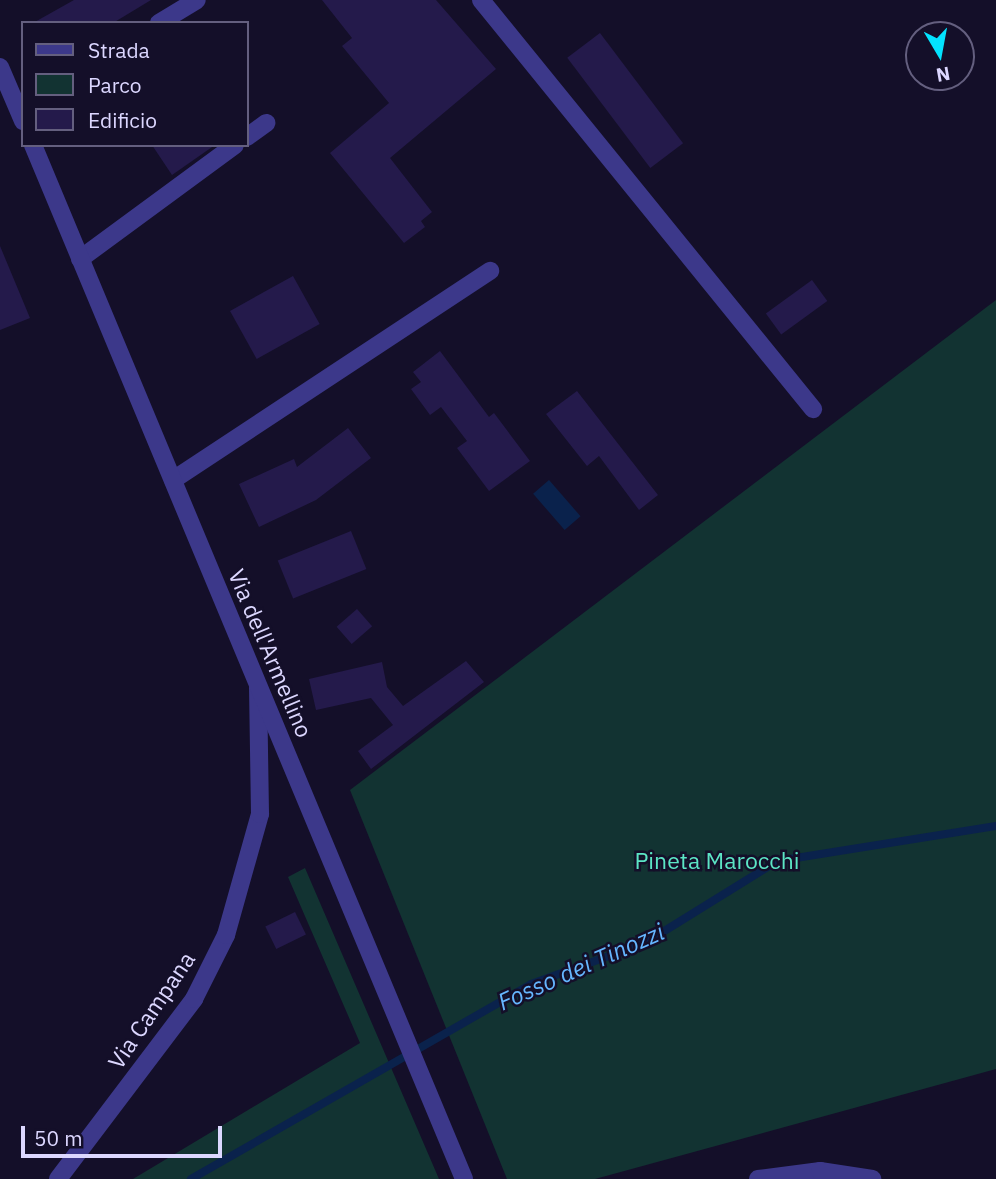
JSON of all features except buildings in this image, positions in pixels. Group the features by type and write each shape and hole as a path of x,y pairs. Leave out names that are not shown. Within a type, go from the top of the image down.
{"street":[{"path":"162,21 197,0"},
{"path":"481,0 813,409"},
{"path":"0,67 21,112"},
{"path":"248,136 266,123"},
{"name":"Via dell'Armellino","path":"34,147 464,1179"},
{"path":"80,259 232,147"},
{"path":"173,480 491,271"},
{"name":"Via Campana","path":"58,1179 194,999 226,935 260,814 258,684"},
{"path":"758,1179 827,1171 872,1179"}],"green space":[{"name":"Pineta Marocchi","path":"996,300 996,1069 595,1179 507,1179 350,790"},
{"path":"305,868 439,1179 133,1179 360,1043 288,877"}],"water":[{"path":"549,480 580,516 565,530 533,494"}],"waterway":[{"name":"Fosso dei Tinozzi","path":"191,1179 531,984 645,943 777,861 996,826"}]}
